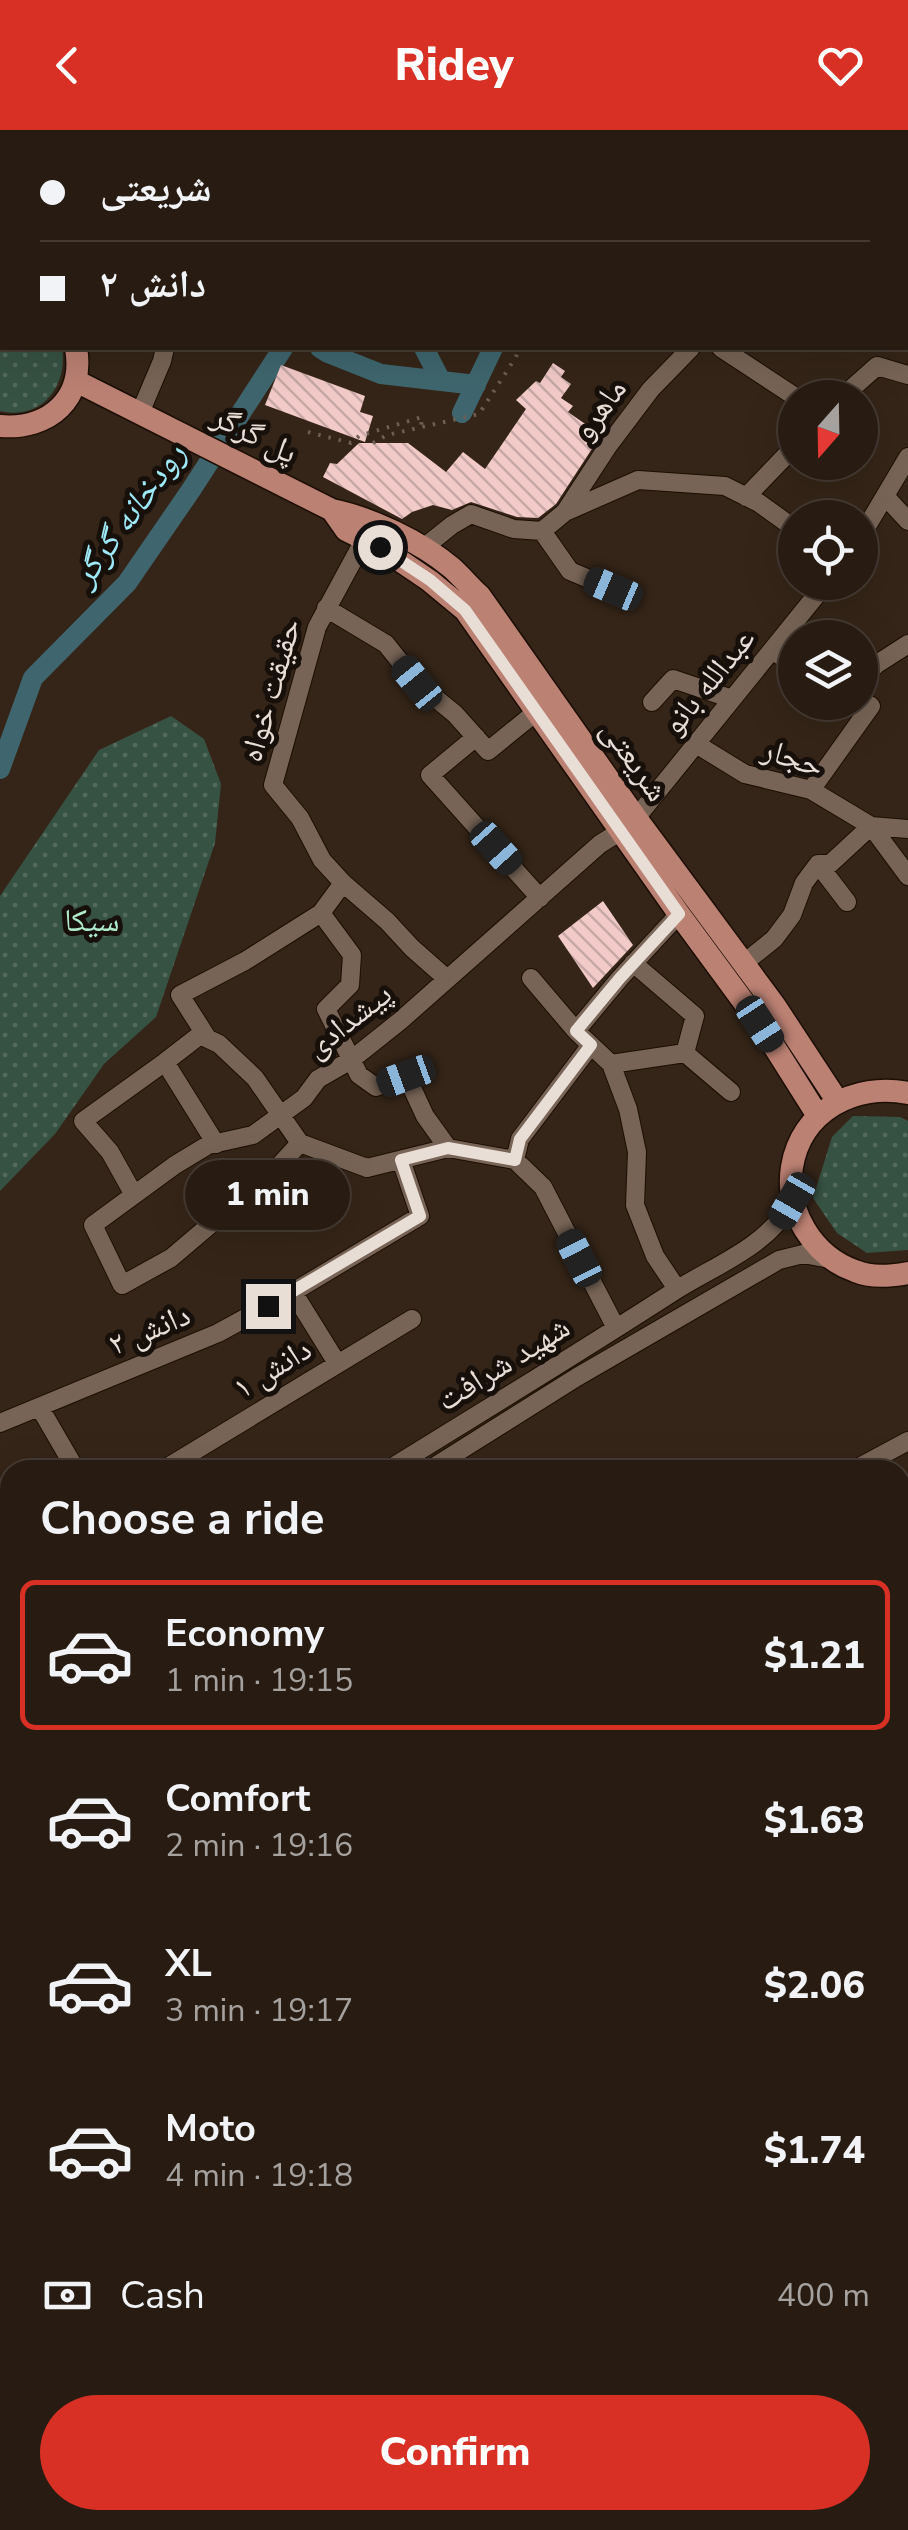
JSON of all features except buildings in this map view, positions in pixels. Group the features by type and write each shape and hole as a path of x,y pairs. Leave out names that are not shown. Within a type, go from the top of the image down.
{"main road":[{"path":"0,426 19,428 55,413 76,381 76,350"},
{"path":"76,381 140,413"},
{"name":"پل گرگر","path":"140,413 310,498"},
{"name":"شریعتی","path":"310,498 332,510 360,516 422,548 450,567 480,596 628,824 679,914 760,1024 818,1116"},
{"name":"شریعتی","path":"332,510 346,530 430,580 465,610 536,712 744,963 838,1102"},
{"path":"908,1093 888,1089 856,1093 838,1102 818,1116 804,1134 792,1166 792,1201 806,1234 830,1259 857,1272 886,1277 908,1273"}],"street":[{"path":"140,413 164,350"},
{"name":"ماهرو","path":"565,512 651,388 689,350"},
{"path":"730,350 778,385"},
{"path":"861,380 877,366 908,375"},
{"path":"878,508 908,456"},
{"path":"746,497 778,464"},
{"path":"422,548 471,514 514,529 542,531 565,512 638,480 725,486 778,517"},
{"path":"885,496 908,521"},
{"path":"542,531 570,570 613,589"},
{"name":"حقیقت خواه","path":"364,540 317,626 273,785 300,818 322,860 446,978"},
{"name":"عبدالله بانو","path":"628,824 812,600"},
{"path":"326,608 386,644 417,683 455,714 488,752 536,712"},
{"path":"878,664 908,644"},
{"path":"772,650 778,654"},
{"path":"652,702 672,679 732,699"},
{"path":"812,790 861,720"},
{"path":"476,738 430,774 540,898"},
{"name":"حجار","path":"696,744 746,774 812,790 871,826"},
{"name":"پیشدادی","path":"300,1144 170,1258 122,1285 93,1225 208,1145 253,1135 304,1098 318,1079 351,1060 400,1020 600,844 628,824"},
{"path":"818,864 830,864 871,826 908,830"},
{"path":"871,826 908,876"},
{"path":"744,963 774,939 792,915 804,882 818,864"},
{"path":"818,864 847,902"},
{"path":"208,1038 180,996 245,961 321,912 343,883"},
{"path":"321,912 352,955 350,984 326,1010 358,1074 376,1087 406,1076 425,1116 448,1148"},
{"path":"576,1031 679,914"},
{"path":"634,963 695,1016 686,1052"},
{"path":"531,978 576,1031 611,1064 628,1110 637,1152 635,1205 655,1256 677,1290"},
{"path":"134,1195 110,1152 83,1121 200,1035 220,1044 255,1078 300,1144 367,1168 448,1148 515,1160 542,1187 616,1328"},
{"path":"515,1160 520,1139 591,1045"},
{"path":"611,1064 686,1052"},
{"path":"686,1052 731,1092"},
{"path":"165,1062 216,1144"},
{"name":"دانش ۲","path":"0,1423 218,1333 420,1216 401,1160"},
{"name":"شهید شرافت","path":"404,1460 762,1239 782,1220 792,1201"},
{"name":"شهید شرافت","path":"445,1460 577,1377 778,1260 804,1254 830,1259"},
{"path":"293,1292 337,1364"},
{"name":"دانش ۱","path":"180,1460 412,1319"},
{"path":"40,1408 70,1460"},
{"path":"873,1460 908,1442"}],"path":[{"path":"373,443 387,434 479,414 518,350"},
{"path":"308,432 351,443 359,436 422,417 421,428"}],"green space":[{"path":"0,350 62,350 61,375 49,398 28,411 0,411"},
{"name":"سیکا","path":"171,716 204,739 221,784 215,843 156,1017 104,1064 55,1134 0,1191 0,896 99,750"},
{"path":"853,1116 900,1117 908,1121 908,1250 867,1253 837,1233 813,1198 832,1137"}],"waterway":[{"name":"رودخانه گرگر","path":"0,769 33,678 127,583 282,350"},
{"path":"323,350 381,374 476,385"},
{"path":"425,350 441,381"},
{"path":"462,413 492,350"}],"route":[{"path":"268,1306 420,1216 401,1160 448,1148 515,1160 520,1139 591,1045 576,1031 679,914 465,610 430,580 380,547"}]}
